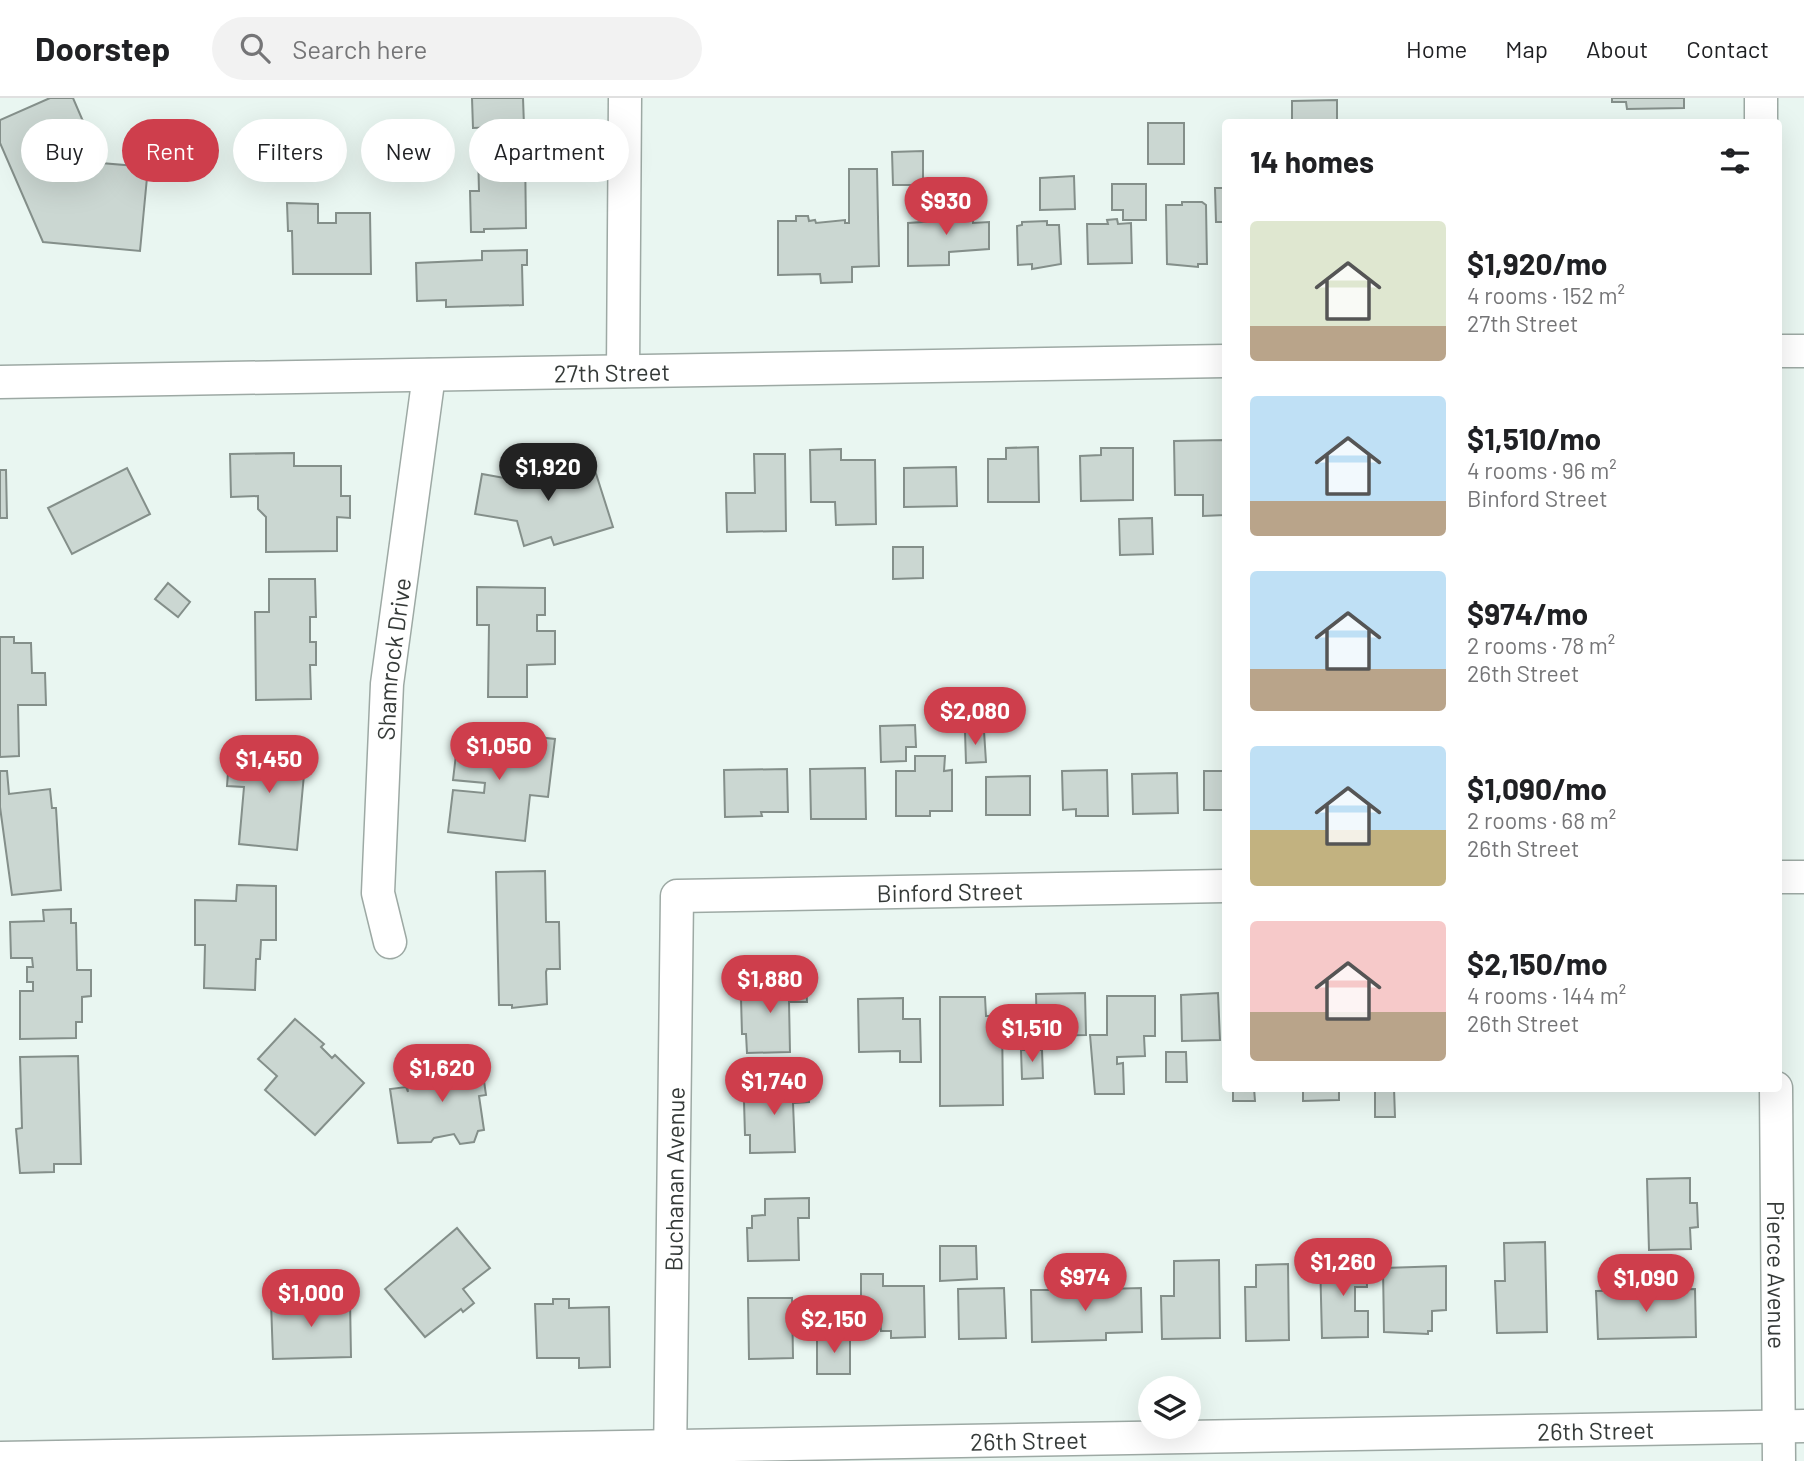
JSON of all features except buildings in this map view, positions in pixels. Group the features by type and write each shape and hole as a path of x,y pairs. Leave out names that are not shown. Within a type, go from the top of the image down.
{"street":[{"path":"622,371 625,98"},
{"path":"1760,98 1761,119"},
{"path":"1782,351 1804,351"},
{"name":"27th Street","path":"0,382 1222,361"},
{"name":"Shamrock Drive","path":"390,942 378,893 387,684 429,375"},
{"path":"1782,877 1804,877"},
{"name":"Binford Street","path":"677,896 1222,886"},
{"name":"Buchanan Avenue","path":"670,1453 677,896"},
{"name":"Pierce Avenue","path":"1776,1092 1791,1426 1779,1461"},
{"name":"26th Street","path":"0,1458 670,1453 1791,1426"}]}
